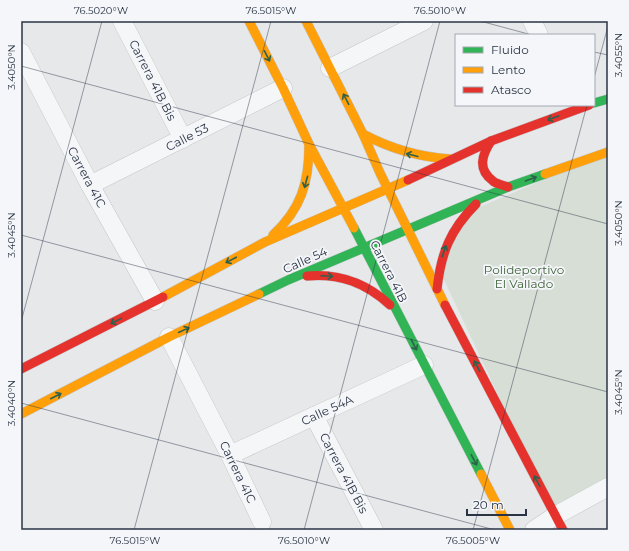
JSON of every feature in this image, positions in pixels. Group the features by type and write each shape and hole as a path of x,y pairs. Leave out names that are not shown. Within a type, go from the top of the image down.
{"main road":[{"name":"Carrera 41B","path":"249,21 309,144 365,248 510,530"},
{"path":"306,21 363,134 437,289 559,523"},
{"path":"595,104 608,99"},
{"path":"21,369 155,301 265,242 491,141 580,107"},
{"path":"363,134 402,152 435,158 451,159"},
{"path":"491,141 483,154 483,170 493,182 508,187"},
{"path":"265,242 280,229 293,214 302,196 308,179 310,162 309,144"},
{"name":"Calle 54","path":"21,414 169,337 288,280 508,187 608,152"},
{"path":"437,289 439,268 444,248 466,213 482,199"},
{"path":"288,280 309,276 330,275 351,280 368,287 383,297 396,310"}],"street":[{"name":"Carrera 41B Bis","path":"122,21 183,139"},
{"path":"330,68 424,21"},
{"path":"532,21 538,34"},
{"name":"Carrera 41C","path":"21,52 90,185 155,301"},
{"name":"Calle 53","path":"90,185 283,88"},
{"name":"Carrera 41C","path":"169,337 230,455 262,522"},
{"name":"Calle 54A","path":"230,455 424,364"},
{"name":"Carrera 41B Bis","path":"314,416 374,530"},
{"path":"534,530 559,523 608,487"}],"green space":[{"name":"Polideportivo El Vallado","path":"608,152 608,487 555,516 439,269 466,213"}],"traffic: fast":[{"path":"595,103 608,99"},
{"path":"259,294 288,280 508,187 545,174"},
{"path":"354,228 481,474"}],"traffic: slow":[{"path":"249,21 309,144 354,228"},
{"path":"306,21 363,134 380,173 445,305"},
{"path":"363,134 394,148 416,154 450,159"},
{"path":"273,235 283,225 297,205 302,194 309,159 309,145"},
{"path":"545,174 608,152"},
{"path":"163,297 265,242 408,180"},
{"path":"21,414 169,337 259,294"},
{"path":"481,474 510,530"}],"traffic: jam":[{"path":"408,180 491,141 586,106"},
{"path":"491,141 483,157 483,167 485,172 494,182 508,187"},
{"path":"437,289 441,264 448,243 460,223 476,204"},
{"path":"307,276 331,276 352,281 372,291 390,305"},
{"path":"21,369 163,297"},
{"path":"445,305 563,530"}]}
